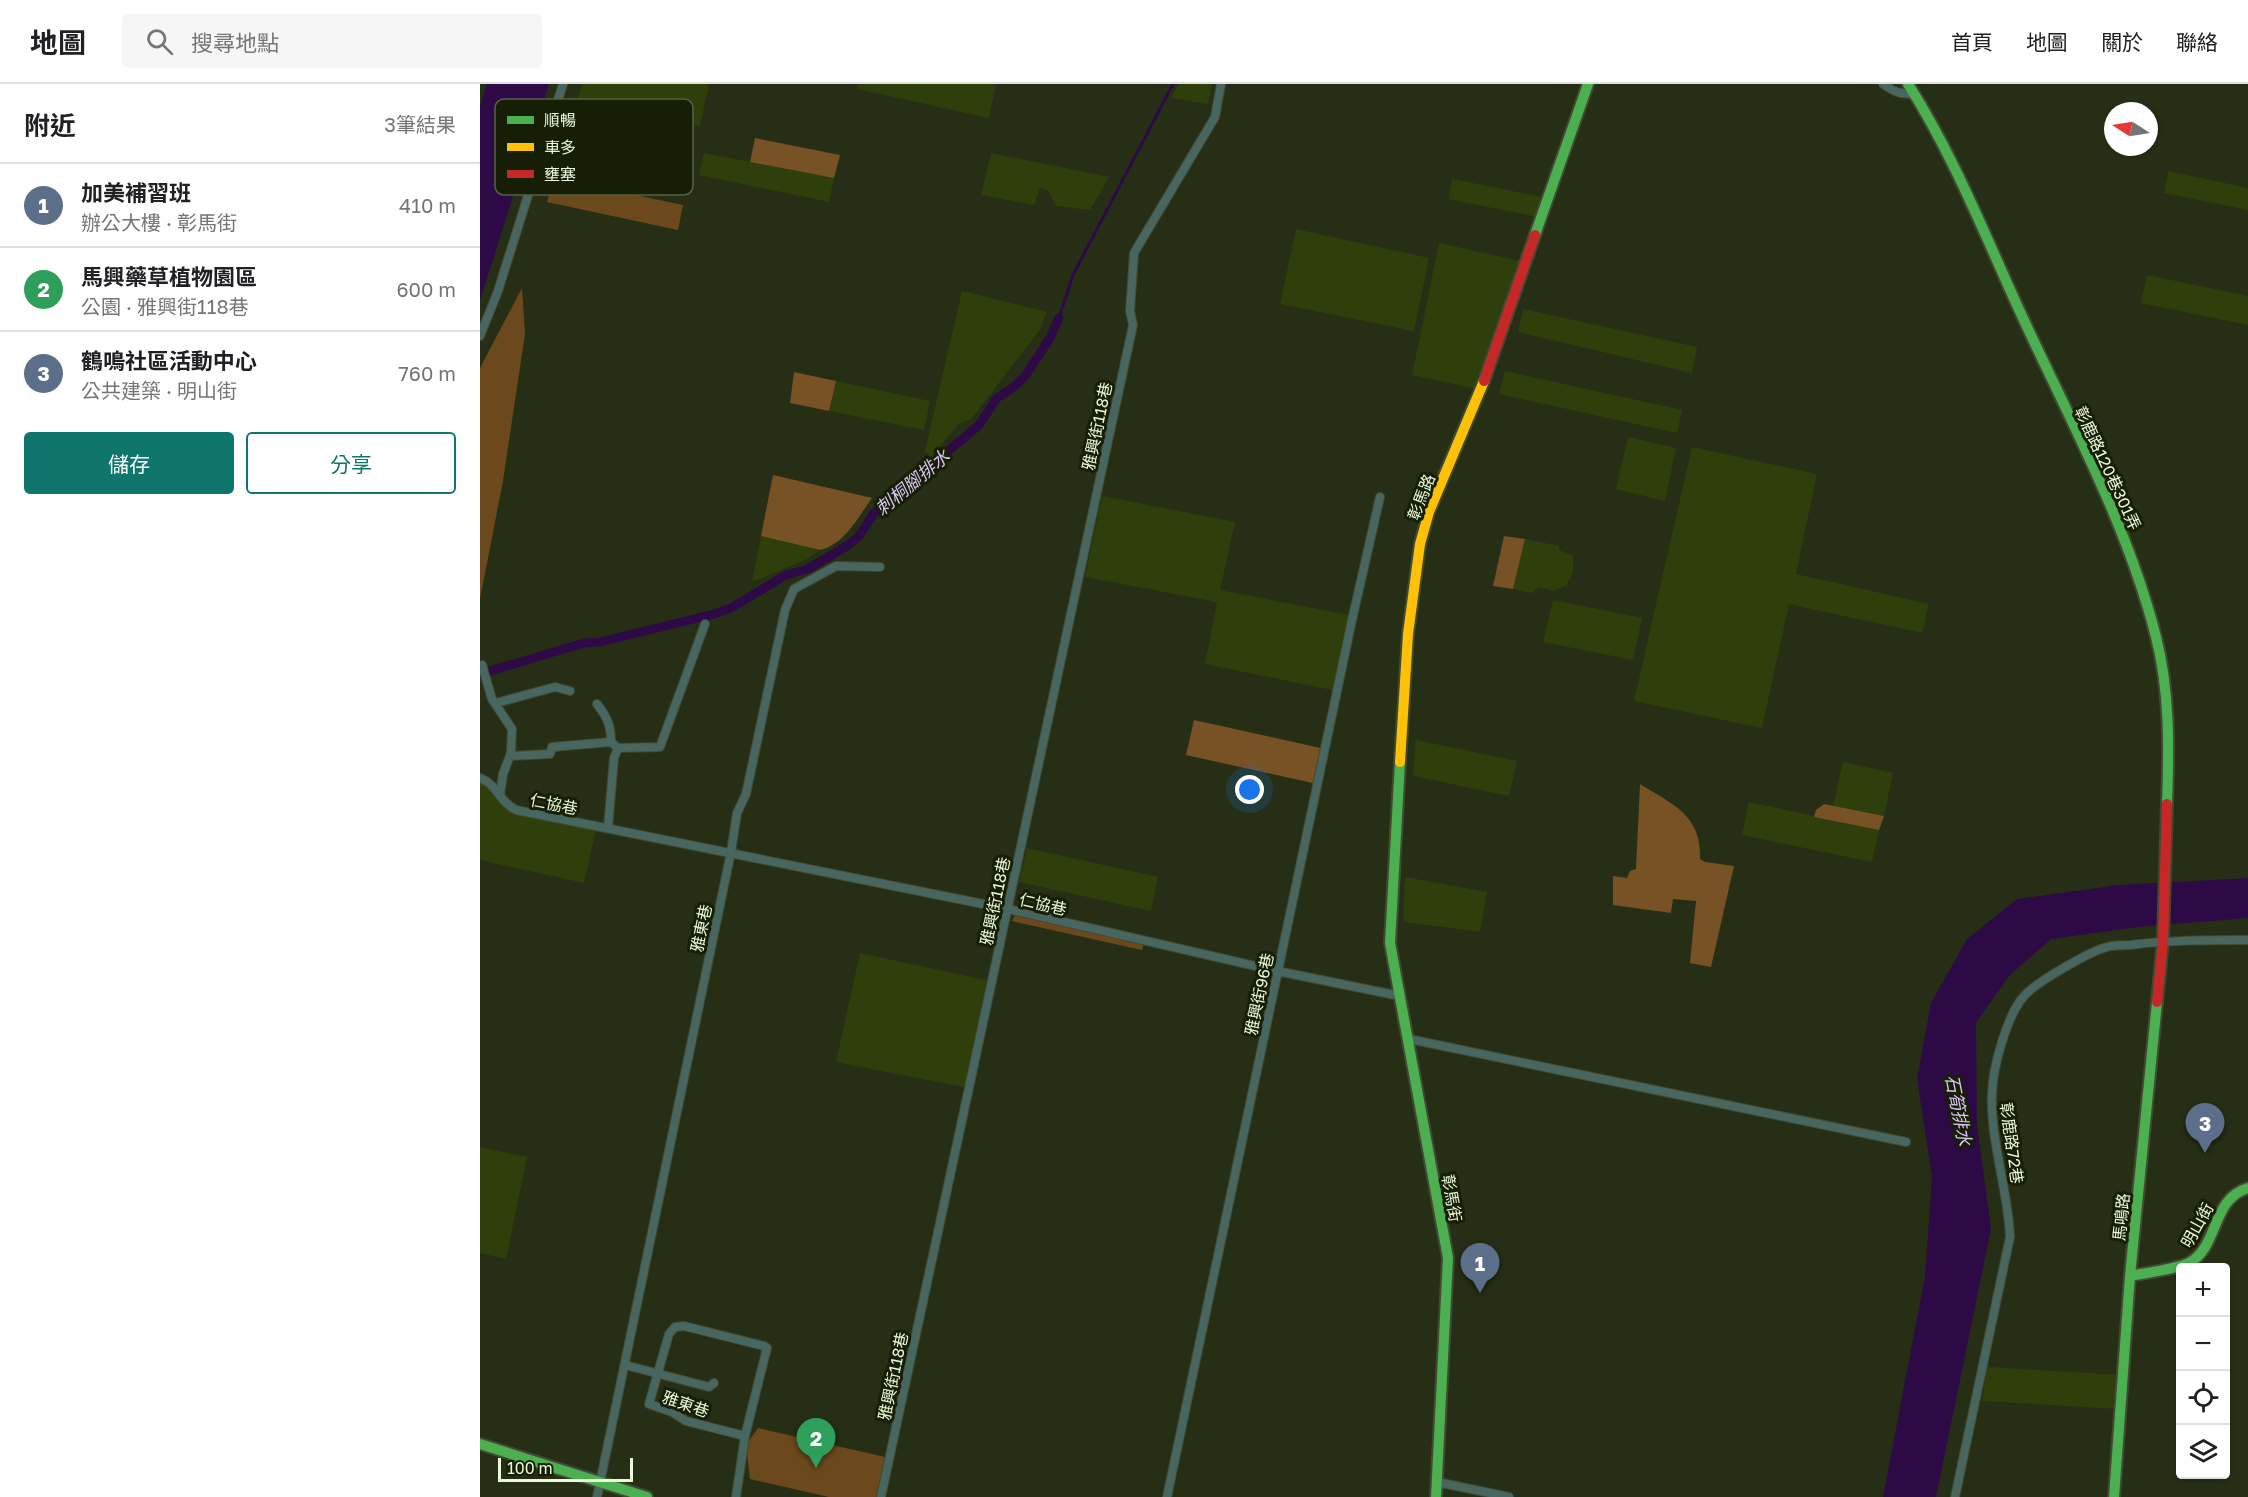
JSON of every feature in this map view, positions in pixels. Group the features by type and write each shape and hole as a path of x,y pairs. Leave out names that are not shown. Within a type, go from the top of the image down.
{"street":[{"path":"558,99 563,84"},
{"name":"雅興街118巷","path":"880,1497 1133,325 1130,311 1134,253 1215,117 1221,84"},
{"name":"彰馬路","path":"1390,943 1408,634 1420,544 1429,512 1478,399 1588,84"},
{"path":"1884,84 1894,92 1905,94 1910,88"},
{"name":"彰鹿路120巷301弄","path":"1910,88 1924,109 2116,519 2133,558 2145,596 2157,639 2165,691 2169,758 2163,941"},
{"path":"480,336 498,291 528,195"},
{"name":"雅興街96巷","path":"1167,1497 1277,971 1380,497"},
{"name":"雅東巷","path":"597,1497 731,852 736,813 746,794 785,610 794,590 836,566 880,567"},
{"path":"510,756 550,754 552,747 611,742 618,748 660,747 705,624"},
{"path":"482,665 492,699 512,729 510,756 503,774 500,797"},
{"path":"496,703 555,687 570,691"},
{"path":"597,704 608,717 611,742"},
{"path":"608,828 618,748"},
{"name":"仁協巷","path":"480,778 494,786 506,805 516,810 1008,909 1277,971 1400,996"},
{"name":"彰鹿路72巷","path":"1955,1497 2010,1237 2009,1213 1996,1144 1992,1093 1999,1052 2014,1013 2025,995 2068,965 2107,947 2163,941 2248,940"},
{"name":"馬鳴路","path":"2114,1497 2130,1276 2163,941"},
{"name":"彰馬街","path":"1390,943 1448,1258 1436,1497"},
{"path":"1409,1039 1906,1142"},
{"name":"明山街","path":"2130,1276 2189,1263 2196,1259 2206,1245 2228,1198 2241,1188 2248,1188"},
{"name":"雅東巷","path":"736,1497 745,1436 766,1348 679,1326 672,1330 649,1404 672,1412 686,1421 745,1436"},
{"name":"雅東巷","path":"625,1365 710,1387 714,1383"},
{"path":"480,1444 647,1497"},
{"path":"1437,1482 1509,1497"}],"shaded area":[{"path":"582,84 709,84 700,126 693,125 693,99 578,99"},
{"path":"858,84 996,84 989,118 857,89"},
{"path":"1179,84 1212,84 1208,104 1171,98"},
{"path":"755,138 840,155 834,178 750,162"},
{"path":"704,153 834,178 829,202 699,175"},
{"path":"991,153 1109,177 1090,210 1056,206 1048,190 1040,188 1034,205 981,195"},
{"path":"2168,171 2248,188 2248,210 2164,193"},
{"path":"1452,179 1548,198 1542,218 1448,199"},
{"path":"549,195 635,195 683,205 678,230 547,202"},
{"path":"1296,229 1429,258 1414,331 1280,304"},
{"path":"1439,243 1529,263 1482,390 1412,375"},
{"path":"2147,275 2248,296 2248,325 2141,303"},
{"path":"522,288 525,334 503,481 480,599 480,368"},
{"path":"962,291 1047,312 1039,331 972,418 958,425 931,457 925,451"},
{"path":"1523,309 1697,347 1692,373 1518,332"},
{"path":"1505,371 1682,410 1677,433 1499,394"},
{"path":"794,372 836,381 829,411 790,403"},
{"path":"836,381 930,401 924,430 829,411"},
{"path":"1628,437 1676,448 1665,501 1616,489"},
{"path":"1692,447 1817,474 1796,574 1929,604 1922,633 1789,604 1762,728 1634,701"},
{"path":"773,475 872,498 844,536 829,547 820,550 761,536"},
{"path":"1102,496 1235,522 1220,590 1354,616 1337,691 1205,664 1217,602 1085,577"},
{"path":"761,536 820,550 807,559 752,582"},
{"path":"1504,536 1525,539 1513,589 1493,586"},
{"path":"1525,539 1559,546 1559,550 1573,556 1573,573 1566,585 1554,591 1538,587 1533,593 1513,589"},
{"path":"1553,600 1642,618 1633,660 1543,642"},
{"path":"1194,720 1325,749 1317,784 1186,755"},
{"path":"1416,740 1517,761 1509,796 1413,776"},
{"path":"1843,762 1893,773 1884,816 1833,806"},
{"path":"480,778 496,784 502,796 512,807 597,824 584,883 480,860"},
{"path":"1640,784 1683,812 1696,832 1700,859 1705,862 1734,866 1711,967 1690,963 1696,901 1673,899 1671,913 1613,905 1613,876 1627,878 1630,871 1636,869"},
{"path":"1749,802 1879,830 1872,862 1742,835"},
{"path":"1824,804 1884,816 1879,830 1814,817 1816,810"},
{"path":"1027,848 1158,877 1151,911 1019,882"},
{"path":"1405,877 1487,892 1480,932 1406,922 1403,919"},
{"path":"1016,914 1144,943 1142,950 1012,921"},
{"path":"860,953 990,981 968,1088 836,1062"},
{"path":"480,1147 527,1157 506,1259 480,1253"},
{"path":"1987,1367 2123,1375 2119,1409 1982,1401"},
{"path":"758,1428 885,1457 877,1497 829,1497 750,1479 746,1445"}],"water":[{"path":"487,84 549,84 544,99 495,99 495,195 514,195 480,300 480,106"},
{"name":"石筍排水","path":"2248,878 2248,918 2139,927 2051,939 2009,976 1976,1023 1977,1123 1991,1229 1936,1497 1883,1497 1925,1276 1932,1177 1917,1078 1931,1003 1967,939 2017,899 2119,885"}],"waterway":[{"name":"刺桐腳排水","path":"1059,318 1073,275 1173,84"},
{"name":"刺桐腳排水","path":"480,674 584,643 600,642 714,614 731,608 786,575 808,569 847,546 859,536 874,513 978,426 997,398 1014,387 1025,376 1050,338 1059,318"}],"traffic: fast":[{"path":"1535,235 1588,84"},
{"path":"1908,84 1925,111 1969,198 2096,474 2130,555 2161,657 2168,741 2167,804"},
{"path":"1400,762 1390,943 1448,1258 1436,1497"},
{"path":"2114,1497 2130,1276 2157,1002"},
{"path":"2130,1276 2184,1265 2199,1256 2227,1202 2248,1188"},
{"path":"480,1444 647,1497"}],"traffic: slow":[{"path":"1400,762 1408,634 1420,544 1429,512 1484,381"}],"traffic: jam":[{"path":"1484,381 1535,235"},
{"path":"2157,1002 2163,941 2167,804"}],"place":[{"name":"鶴鳴社區活動中心","path":"2205,1153"},
{"name":"加美補習班","path":"1480,1293"},
{"name":"馬興藥草植物園區","path":"816,1468"}]}
